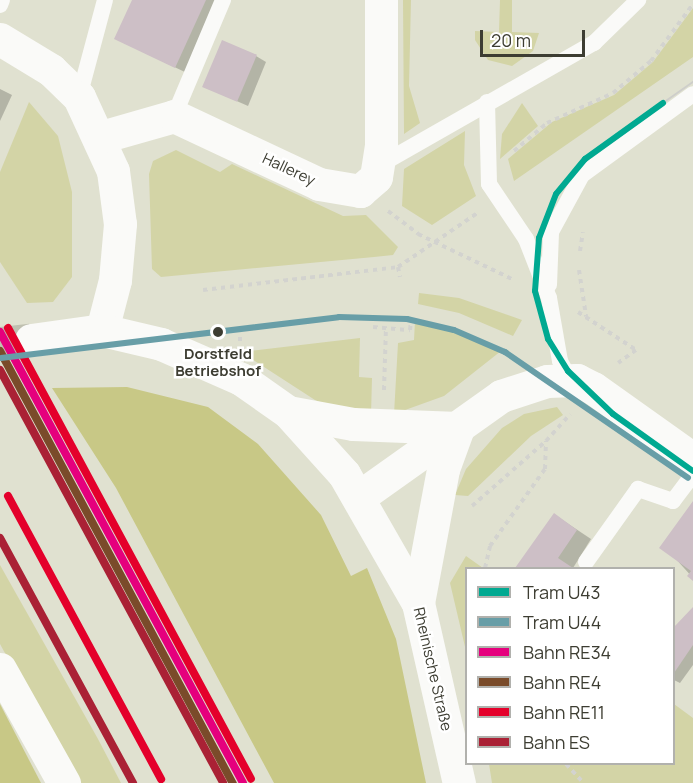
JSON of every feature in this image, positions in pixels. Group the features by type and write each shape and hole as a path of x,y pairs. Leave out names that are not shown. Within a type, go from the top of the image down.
{"street":[{"path":"369,179 381,0"},
{"path":"0,39 51,70 79,97 101,137 113,171 120,224 115,280 102,330"},
{"path":"101,137 174,116"},
{"name":"Hallerey","path":"174,116 319,184 369,179"},
{"path":"31,340 102,330 199,358 288,412 353,424 458,428"},
{"path":"359,497 501,396 531,383 582,384 693,459"},
{"name":"Rheinische Straße","path":"288,412 359,497 418,603 459,783"},
{"path":"418,603 438,488 458,428"},
{"path":"0,669 64,783"}],"lane":[{"path":"0,5 2,0"},
{"path":"79,97 105,0"},
{"path":"174,116 223,0"},
{"path":"369,179 487,102 594,43 638,0"},
{"path":"582,384 560,361 549,298 550,232 570,192 603,157 693,94"},
{"path":"487,102 489,184 526,239 549,298"},
{"path":"586,562 638,489 673,501 693,474"}],"path":[{"path":"203,290 398,267 515,186 503,160 547,123 613,93 651,61 693,4"},
{"path":"369,179 434,241 586,317 636,350"},
{"path":"586,223 579,272 586,317"},
{"path":"398,267 400,276"},
{"path":"373,327 410,330 411,320"},
{"path":"383,398 386,328"},
{"path":"468,510 546,441 582,384"},
{"path":"485,567 490,546 545,469 546,441"},
{"path":"567,765 584,783"}],"green space":[{"path":"403,0 411,0 409,86 420,123 404,134"},
{"path":"500,0 512,0 512,32 539,33 533,51 512,66 488,60 475,40 475,31 499,32"},
{"path":"693,8 693,57 514,181 508,159 552,122 614,95 653,62"},
{"path":"29,102 58,136 72,192 72,277 53,302 27,303 0,262 0,172"},
{"path":"522,103 538,126 500,159 502,134"},
{"path":"465,131 464,165 476,196 432,225 402,206 404,169"},
{"path":"176,150 220,172 232,164 343,216 366,215 398,247 393,255 161,277 152,269 149,174 153,161"},
{"path":"419,293 459,298 522,320 513,336 459,313 418,304"},
{"path":"415,321 469,334 501,351 444,396 394,414 398,343 414,340"},
{"path":"360,338 359,377 372,378 371,415 343,412 315,400 241,352"},
{"path":"127,387 208,407 258,444 321,515 351,576 367,568 396,639 426,783 274,783 116,488 52,388"},
{"path":"557,407 563,415 531,436 468,496 455,495 466,469 502,428 524,414"},
{"path":"466,556 482,567 465,567 465,647 450,583"},
{"path":"0,565 121,783 76,783 0,644"},
{"path":"0,704 41,783 0,783"},
{"path":"675,705 693,718 693,783 492,783 489,765 675,765"}],"building":[{"path":"132,0 206,0 175,68 114,39"},
{"path":"222,40 257,55 237,102 202,87"},
{"path":"693,501 693,581 687,576 691,571 659,548"},
{"path":"554,513 577,530 558,558 572,567 516,567"},
{"path":"693,607 693,645 675,672 675,626"}],"tunnel":[{"path":"0,343 31,340"}],"tram line":[{"path":"663,103 693,82"},
{"name":"U43","path":"663,103 585,159 556,194 539,238 535,291 548,339 568,371 613,414 693,471"},
{"name":"U44","path":"1,358 339,317 407,319 454,330 505,352 688,478"}],"rail line":[{"name":"RE11","path":"8,328 251,779"},
{"name":"RE34","path":"0,332 243,783"},
{"name":"RE4","path":"0,351 233,783"},
{"name":"ES","path":"0,370 223,783"},
{"name":"RE11","path":"8,496 161,779"},
{"name":"ES","path":"0,538 133,783"}],"place":[{"name":"Dorstfeld Betriebshof","path":"218,332"}]}
